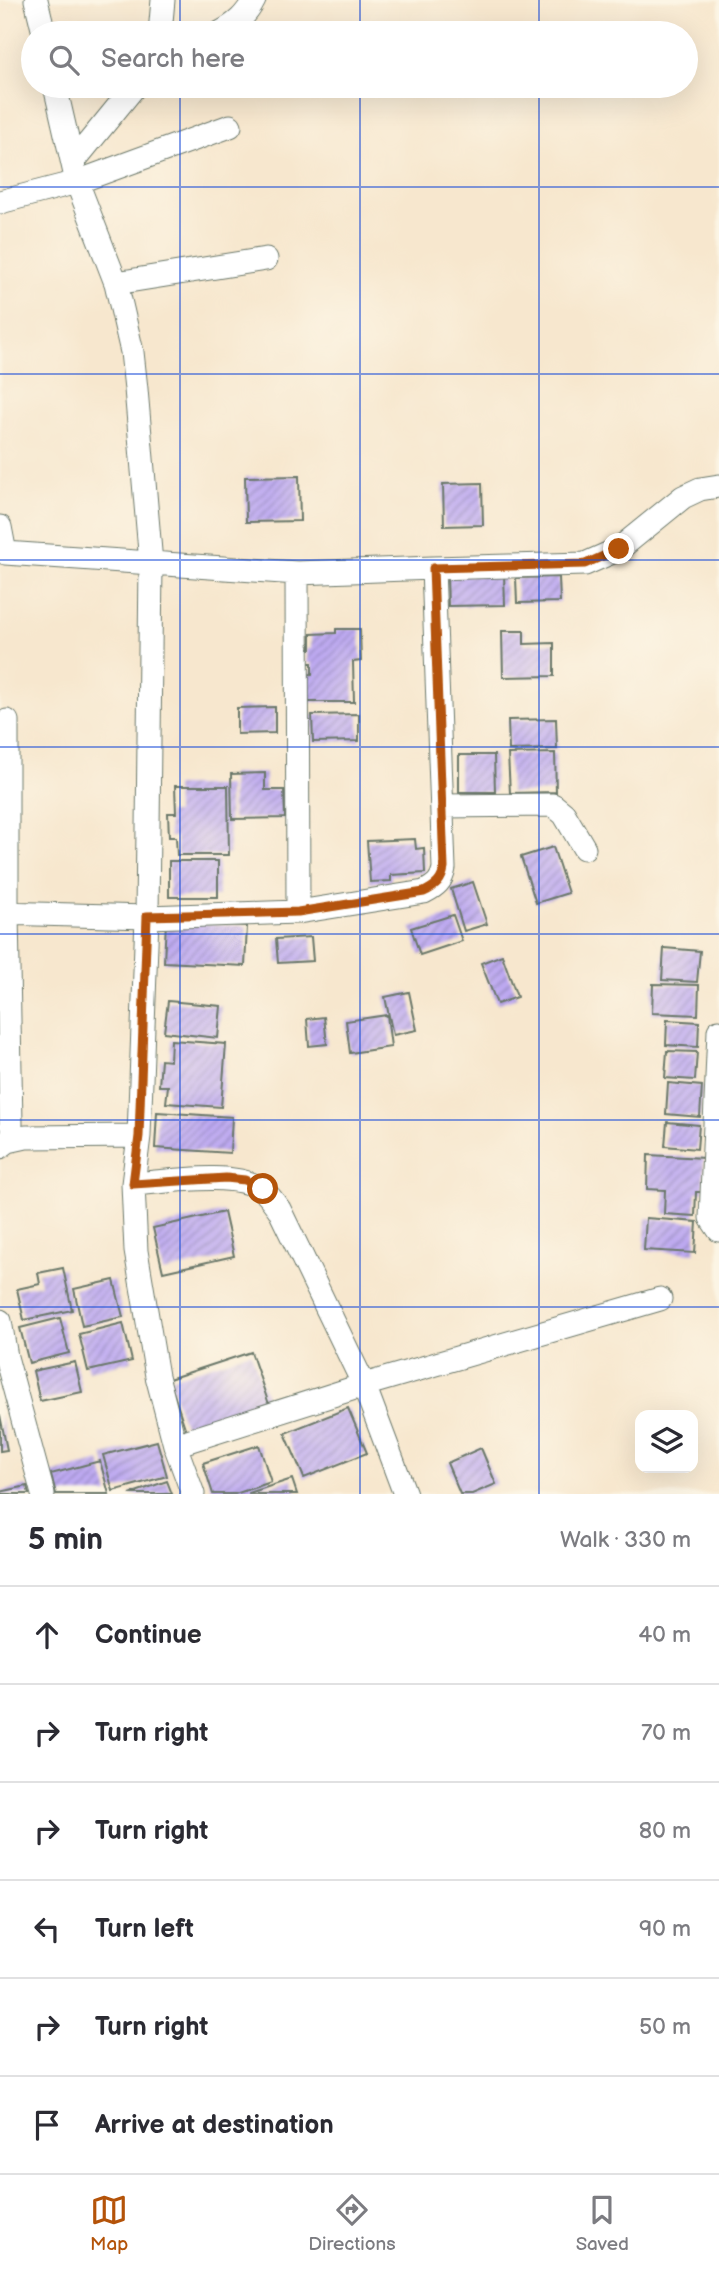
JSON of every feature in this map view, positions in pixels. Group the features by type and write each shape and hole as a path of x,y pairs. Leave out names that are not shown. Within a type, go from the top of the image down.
{"street":[{"path":"36,0 41,21"},
{"path":"161,21 163,0"},
{"path":"239,21 249,11 254,0"},
{"path":"58,98 75,172 116,283 133,365 151,563 147,916 139,1136 133,1184 136,1251 157,1376 175,1445 192,1494"},
{"path":"75,172 127,98"},
{"path":"0,202 75,172 230,126"},
{"path":"116,283 266,260"},
{"path":"0,527 2,553 297,573 585,564 619,549 683,497 700,489 719,486"},
{"path":"4,914 147,916 298,912 424,892 435,887 442,878 444,868 433,568"},
{"path":"297,573 298,912"},
{"path":"8,721 4,914 11,1124"},
{"path":"442,806 553,805 564,814 584,848"},
{"path":"719,1031 711,1218 719,1230"},
{"path":"0,1147 8,1140 26,1137 139,1136"},
{"path":"133,1184 226,1178 245,1180 263,1189 279,1209 364,1385 405,1494"},
{"path":"175,1445 364,1385 660,1299"},
{"path":"0,1321 3,1358 43,1494"}],"building":[{"path":"299,476 300,521 246,522 245,477"},
{"path":"482,483 483,525 444,526 443,484"},
{"path":"504,574 505,605 448,606 447,576"},
{"path":"559,577 560,602 517,603 516,578"},
{"path":"336,629 360,629 361,661 353,662 354,702 306,702 305,675 312,674 312,663 307,663 311,634 336,633"},
{"path":"502,631 524,631 524,644 554,643 554,676 503,677"},
{"path":"275,707 275,733 237,734 237,708"},
{"path":"359,714 359,741 313,742 312,715"},
{"path":"556,719 557,749 509,750 508,720"},
{"path":"555,753 556,792 510,793 508,754"},
{"path":"459,755 494,755 495,792 459,792"},
{"path":"265,773 265,790 284,790 285,818 232,819 231,774"},
{"path":"175,786 228,786 229,855 177,855 176,837 169,837 168,813 176,813"},
{"path":"415,839 416,849 424,848 425,873 391,875 391,881 370,882 367,841"},
{"path":"553,847 568,893 536,903 521,857"},
{"path":"169,861 218,861 218,897 169,897"},
{"path":"473,882 487,924 464,931 451,889"},
{"path":"453,915 462,941 420,955 411,928"},
{"path":"166,922 247,926 245,966 164,962"},
{"path":"311,937 313,961 278,963 276,939"},
{"path":"664,948 700,951 697,982 662,980"},
{"path":"502,955 517,997 497,1004 481,963"},
{"path":"653,984 699,985 698,1015 652,1013"},
{"path":"409,992 417,1030 393,1035 385,997"},
{"path":"168,1001 221,1006 218,1038 164,1032"},
{"path":"387,1015 391,1047 350,1053 346,1021"},
{"path":"324,1017 327,1044 309,1046 307,1019"},
{"path":"667,1020 699,1022 698,1047 666,1045"},
{"path":"171,1040 226,1044 221,1107 166,1103 168,1086 159,1086 161,1060 170,1061"},
{"path":"667,1051 697,1052 695,1080 665,1078"},
{"path":"668,1083 702,1086 700,1117 666,1114"},
{"path":"157,1112 232,1117 230,1153 155,1148"},
{"path":"667,1122 699,1125 697,1149 665,1146"},
{"path":"648,1155 704,1158 703,1192 696,1192 695,1216 664,1214 665,1190 647,1189"},
{"path":"224,1212 234,1256 163,1272 153,1228"},
{"path":"646,1218 697,1222 695,1253 644,1250"},
{"path":"63,1268 72,1310 24,1320 17,1289 40,1284 38,1273"},
{"path":"114,1280 123,1317 82,1326 74,1289"},
{"path":"60,1318 69,1353 29,1363 20,1328"},
{"path":"123,1323 132,1361 88,1371 79,1334"},
{"path":"251,1352 271,1410 188,1437 169,1379"},
{"path":"75,1362 82,1392 40,1401 33,1371"},
{"path":"348,1408 367,1453 304,1478 285,1433"},
{"path":"0,1415 7,1450 0,1451"},
{"path":"157,1441 167,1476 113,1491 103,1455"},
{"path":"259,1445 271,1482 235,1494 213,1494 203,1463"},
{"path":"481,1448 496,1484 472,1494 460,1494 447,1463"},
{"path":"100,1461 109,1494 56,1494 51,1474"},
{"path":"292,1479 297,1494 249,1494 249,1493"},
{"path":"167,1481 172,1494 130,1494"},
{"path":"27,1486 29,1494 0,1494 0,1492"}],"route":[{"path":"263,1189 245,1180 226,1178 133,1184 139,1136 147,916 298,912 424,892 435,887 442,878 444,868 433,568 585,564 619,549"}]}
